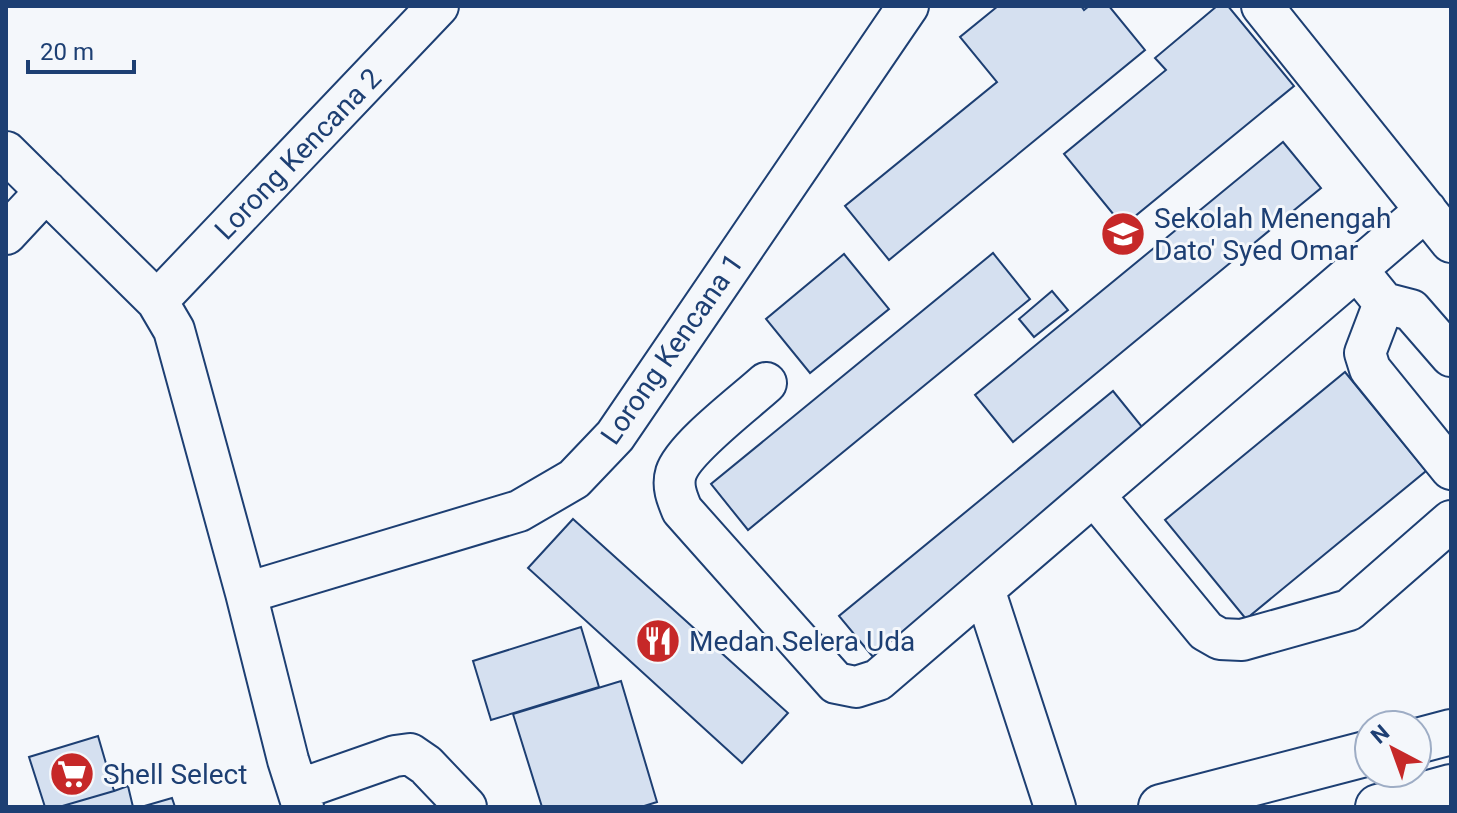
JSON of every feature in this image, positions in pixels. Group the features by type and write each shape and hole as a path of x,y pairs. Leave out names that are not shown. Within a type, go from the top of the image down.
{"main road":[{"path":"1161,807 1353,757"},
{"path":"1378,807 1451,787"}],"street":[{"name":"Lorong Kencana 2","path":"157,301 438,6"},
{"name":"Lorong Kencana 1","path":"246,593 519,511 574,479 615,436 908,6"},
{"path":"1262,6 1451,242"},
{"path":"6,152 157,301 174,330 300,798 395,756 410,754 426,765 466,807"},
{"path":"6,234 46,191"},
{"path":"766,383 685,456 675,474 675,493 682,510 836,683 856,687 878,680 1426,210"},
{"path":"1356,270 1384,303 1411,310 1451,356"},
{"path":"1384,303 1365,353 1370,369 1451,469"},
{"path":"1094,495 1206,631 1220,639 1242,640 1349,610 1451,521"},
{"path":"984,589 1055,807"}],"building":[{"path":"998,6 1081,6 1084,10 1089,6 1109,6 1145,50 889,260 845,206 997,82 960,37"},
{"path":"1217,6 1228,6 1294,86 1123,226 1064,154 1166,70 1155,58"},
{"path":"1283,142 1321,188 1013,442 975,395"},
{"path":"993,253 1030,299 748,530 711,484"},
{"path":"844,254 889,309 810,373 766,319"},
{"path":"1052,291 1068,310 1034,337 1019,319"},
{"path":"1345,372 1426,471 1246,619 1165,520"},
{"path":"1113,391 1151,438 878,663 839,616"},
{"name":"Medan Selera Uda","path":"573,519 788,713 742,763 528,568"},
{"path":"581,627 599,687 491,720 473,661"},
{"path":"621,681 657,802 641,807 542,807 513,714"},
{"name":"Shell Select","path":"98,736 114,791 59,807 45,807 29,757"},
{"path":"128,786 133,807 59,807 114,791"},
{"path":"172,798 175,807 141,807"}],"place":[{"name":"Sekolah Menengah Dato' Syed Omar","path":"1123,234"},
{"name":"Medan Selera Uda","path":"658,641"},
{"name":"Shell Select","path":"72,774"}]}
